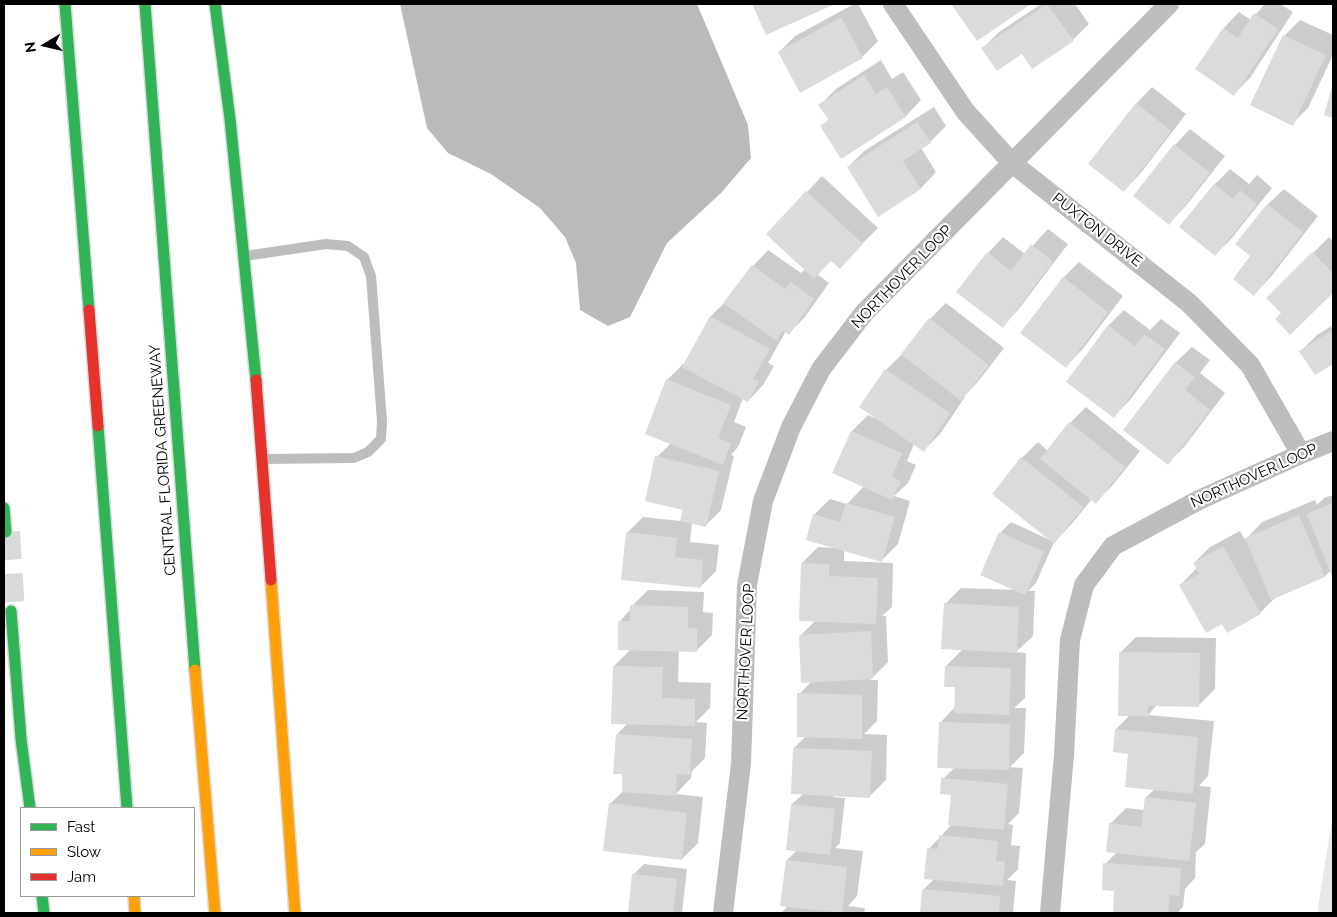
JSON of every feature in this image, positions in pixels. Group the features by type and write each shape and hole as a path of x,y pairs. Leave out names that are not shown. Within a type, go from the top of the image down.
{"highway":[{"path":"65,4 127,807"},
{"name":"CENTRAL FLORIDA GREENEWAY","path":"145,4 186,560 216,913"},
{"path":"215,4 230,119 262,459 295,913"},
{"path":"4,508 6,532"},
{"path":"11,611 21,739 30,807"},
{"path":"42,897 44,913"},
{"path":"134,897 135,913"}],"street":[{"name":"PUXTON DRIVE","path":"894,4 965,111 1012,163 1189,303 1250,365 1301,454"},
{"name":"NORTHOVER LOOP","path":"723,913 741,764 747,585 763,501 791,427 821,369 864,313 1168,4"},
{"name":"NORTHOVER LOOP","path":"1050,913 1064,755 1070,640 1084,585 1113,546 1199,500 1333,441"}],"lane":[{"path":"244,256 326,244 348,246 364,258 371,276 382,421 381,439 368,452 354,458 262,459"}],"shaded area":[{"path":"400,4 697,4 748,125 751,158 721,193 667,243 630,317 608,326 580,310 576,263 565,237 540,208 491,174 448,153 427,128"},
{"path":"1333,814 1333,913 1319,913 1318,907"}],"building":[{"path":"752,4 835,4 766,35"},
{"path":"951,4 1031,4 977,41"},
{"path":"1047,4 1074,41 1032,69 1022,54 997,71 981,48"},
{"path":"1254,13 1278,29 1234,96 1195,69 1223,28 1238,38"},
{"path":"841,17 863,58 800,93 778,52"},
{"path":"1283,35 1326,55 1293,126 1250,105"},
{"path":"864,75 876,94 887,87 906,117 841,159 820,126 829,120 818,105"},
{"path":"1333,83 1333,118 1324,115"},
{"path":"1136,103 1171,131 1124,192 1088,164"},
{"path":"917,122 931,143 903,161 921,189 878,217 847,167"},
{"path":"1174,144 1210,173 1169,225 1133,196"},
{"path":"1214,184 1233,199 1240,190 1257,204 1215,256 1179,227"},
{"path":"806,191 863,244 840,269 831,261 814,279 766,234"},
{"path":"1267,204 1303,232 1254,296 1233,279 1250,256 1235,244"},
{"path":"1031,244 1053,261 1003,328 956,292 987,252 1011,271"},
{"path":"1312,252 1333,273 1333,293 1290,335 1275,319 1281,313 1266,298"},
{"path":"752,265 785,289 791,282 814,299 789,335 783,331 776,340 723,303"},
{"path":"1063,277 1108,312 1066,368 1020,333"},
{"path":"710,316 770,349 753,379 759,382 748,402 682,367"},
{"path":"929,318 989,365 961,401 901,354"},
{"path":"1108,325 1135,346 1144,334 1165,349 1114,418 1066,382"},
{"path":"1333,330 1333,364 1315,375 1299,351"},
{"path":"1175,362 1195,377 1185,390 1210,410 1168,465 1123,430"},
{"path":"885,369 950,413 924,452 859,407"},
{"path":"666,379 731,405 718,438 731,443 723,465 645,434"},
{"path":"1069,422 1125,467 1096,504 1040,459"},
{"path":"851,431 902,453 892,477 901,481 892,500 832,473"},
{"path":"655,456 719,471 706,527 680,521 683,510 645,501"},
{"path":"1021,457 1083,507 1054,544 992,494"},
{"path":"846,503 895,517 882,562 806,540 813,514 840,522"},
{"path":"1333,503 1333,579 1307,514"},
{"path":"1299,515 1325,577 1271,600 1245,538"},
{"path":"626,532 677,538 675,557 703,560 701,588 621,580"},
{"path":"999,532 1044,552 1025,595 980,575"},
{"path":"1223,546 1261,614 1227,633 1222,624 1206,633 1179,585 1199,574 1193,563"},
{"path":"801,563 829,564 829,576 878,578 876,624 799,621"},
{"path":"944,603 1019,607 1017,653 941,649"},
{"path":"630,605 688,607 688,628 697,628 697,652 618,650 618,621 630,621"},
{"path":"871,631 873,679 801,683 799,635"},
{"path":"1119,652 1200,653 1199,707 1148,706 1148,716 1118,716"},
{"path":"613,666 663,667 662,698 695,699 695,726 611,724"},
{"path":"945,666 1011,668 1009,715 954,713 955,687 944,687"},
{"path":"797,693 862,695 862,739 797,737"},
{"path":"939,722 1010,724 1009,770 937,768"},
{"path":"1115,729 1198,737 1193,794 1125,787 1128,754 1113,752"},
{"path":"616,734 692,739 690,775 677,774 676,796 622,792 622,774 613,774"},
{"path":"793,748 872,751 870,798 791,794"},
{"path":"941,778 1008,784 1004,830 948,825 951,795 940,794"},
{"path":"1145,797 1196,803 1189,861 1106,852 1109,823 1141,827"},
{"path":"609,803 687,813 682,860 603,851"},
{"path":"791,804 835,809 830,855 786,850"},
{"path":"939,835 998,841 996,861 1005,861 1003,886 924,879 927,848 938,849"},
{"path":"786,860 847,867 842,913 780,906"},
{"path":"1103,863 1181,868 1179,896 1170,895 1168,913 1113,913 1114,891 1102,890"},
{"path":"632,874 677,879 673,913 628,913"},
{"path":"922,889 1000,896 999,913 920,913"}],"tunnel":[{"path":"6,532 11,611"}],"traffic: fast":[{"path":"65,4 89,310"},
{"path":"145,4 195,670"},
{"path":"215,4 230,119 256,380"},
{"path":"98,426 127,807"},
{"path":"4,508 6,532"},
{"path":"11,611 21,739 30,807"},
{"path":"42,897 44,913"}],"traffic: slow":[{"path":"271,580 295,913"},
{"path":"195,670 215,913"},
{"path":"134,897 135,913"}],"traffic: jam":[{"path":"89,310 98,426"},
{"path":"256,380 271,580"}]}
